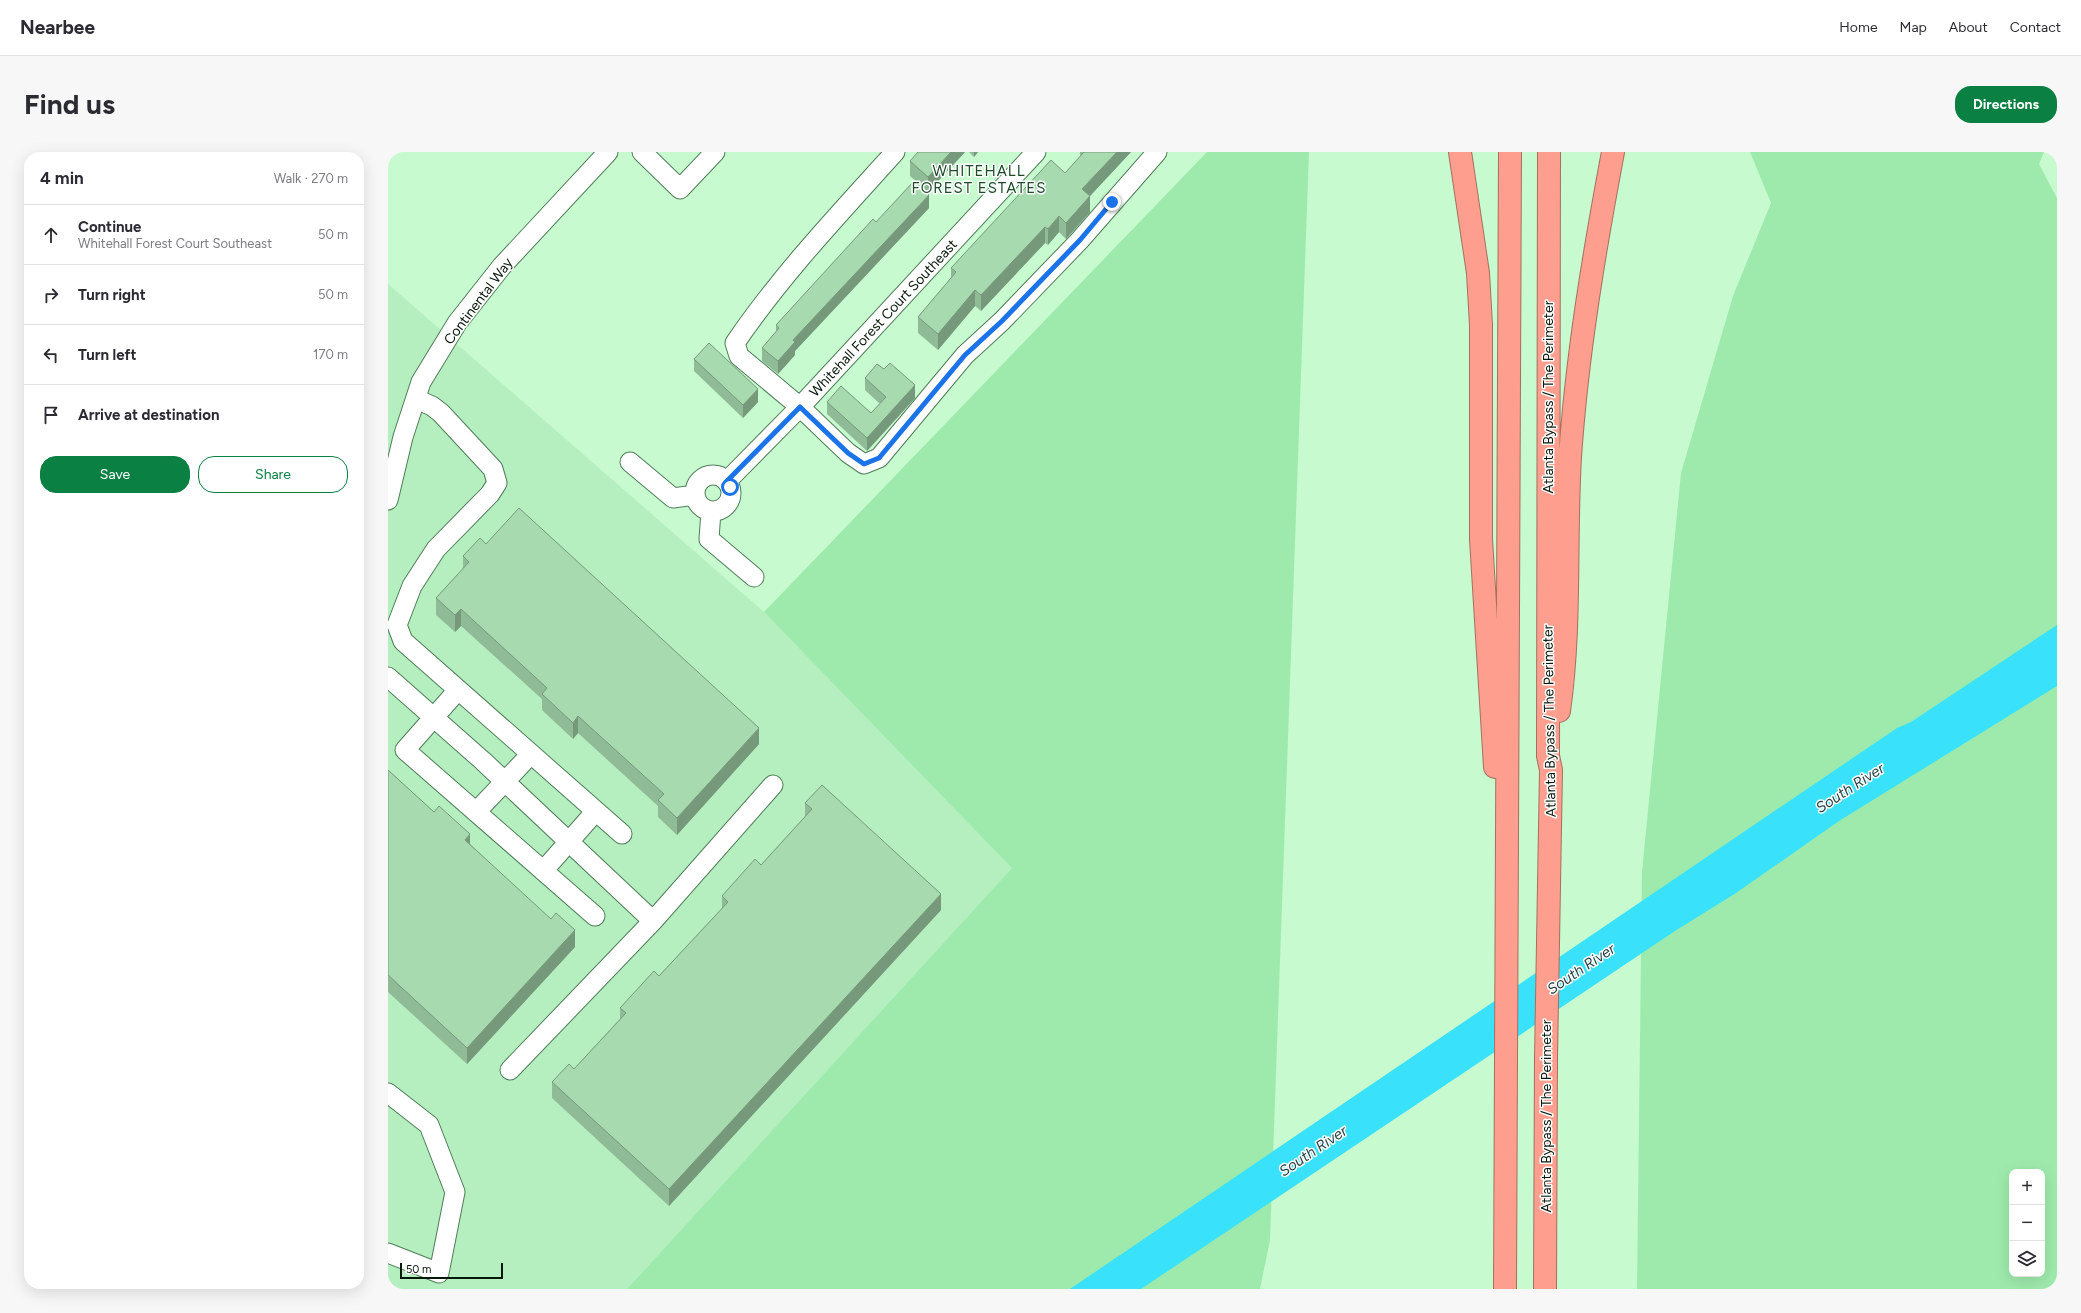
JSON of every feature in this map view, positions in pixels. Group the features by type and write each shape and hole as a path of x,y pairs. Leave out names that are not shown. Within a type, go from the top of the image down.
{"highway":[{"path":"1460,152 1478,273 1481,325 1481,539 1506,964"},
{"path":"1505,1289 1504,1086 1506,964 1510,152"},
{"name":"Atlanta Bypass / The Perimeter","path":"1545,1289 1546,1058 1550,770 1548,756 1547,578 1549,152"},
{"path":"1550,770 1565,670 1568,493 1574,417 1587,297 1613,152"}],"street":[{"name":"Continental Way","path":"388,500 403,437 421,382 457,323 502,266 608,152"},
{"path":"642,152 680,189 715,152"},
{"path":"895,152 799,260 751,320 735,343 739,356 800,407 848,453 864,464 879,458 965,355 1002,321 1080,240 1157,152"},
{"name":"Whitehall Forest Court Southeast","path":"727,481 800,407 1036,152"},
{"path":"416,399 432,406 441,413 493,469 497,483 494,489 436,549 412,586 396,625 403,641 622,834"},
{"path":"630,462 673,498 694,496"},
{"path":"717,475 727,481 731,493 727,504 717,511 711,511 700,506 694,496 697,484 706,476 717,475"},
{"path":"711,511 709,539 754,577"},
{"path":"388,677 505,782 653,920"},
{"path":"458,690 405,750 595,916"},
{"path":"476,812 531,754"},
{"path":"510,1070 653,920 773,785"},
{"path":"543,871 596,811"},
{"path":"388,1093 429,1126 455,1192 439,1273 388,1253"}],"shaded area":[{"path":"1207,152 1309,152 1270,1240 1260,1289 627,1289 1012,868 764,612"},
{"path":"1750,152 2044,152 2039,164 2057,198 2057,1289 1637,1289 1642,872 1681,473 1733,296 1771,203"},
{"path":"388,284 764,612 1013,867 627,1289 388,1289"}],"water":[{"name":"South River","path":"2057,625 2057,686 1839,821 1736,893 1675,931 1141,1289 1070,1289 1897,728 1911,722"}],"building":[{"path":"918,152 951,152 928,177 910,161"},
{"path":"1084,152 1117,152 1082,189 1090,196 1066,223 1059,216 1048,229 1045,227 981,295 975,290 938,334 918,317 956,272 951,268 1051,160 1065,173"},
{"path":"914,181 929,195 793,340 795,342 778,361 762,348 779,328 776,325 873,219 876,222"},
{"path":"709,343 758,389 743,405 694,359"},
{"path":"890,363 915,385 867,438 827,402 841,386 871,413 886,397 865,378 877,364 884,369"},
{"path":"519,508 759,728 677,818 658,800 664,794 578,716 573,723 542,694 547,688 461,609 455,615 436,598 469,562 463,556 480,538 486,544"},
{"path":"388,770 434,812 439,806 470,834 465,840 551,919 556,913 575,930 467,1048 388,975"},
{"path":"822,785 941,894 669,1189 552,1082 569,1064 574,1069 626,1013 620,1008 654,971 659,976 728,902 722,896 755,859 761,865 812,809 805,803"}],"district":[{"name":"WHITEHALL FOREST ESTATES","path":"979,180"}],"route":[{"path":"730,487 727,481 800,407 848,453 864,464 879,458 902,433 965,355 1002,321 1080,240 1112,202"}]}
